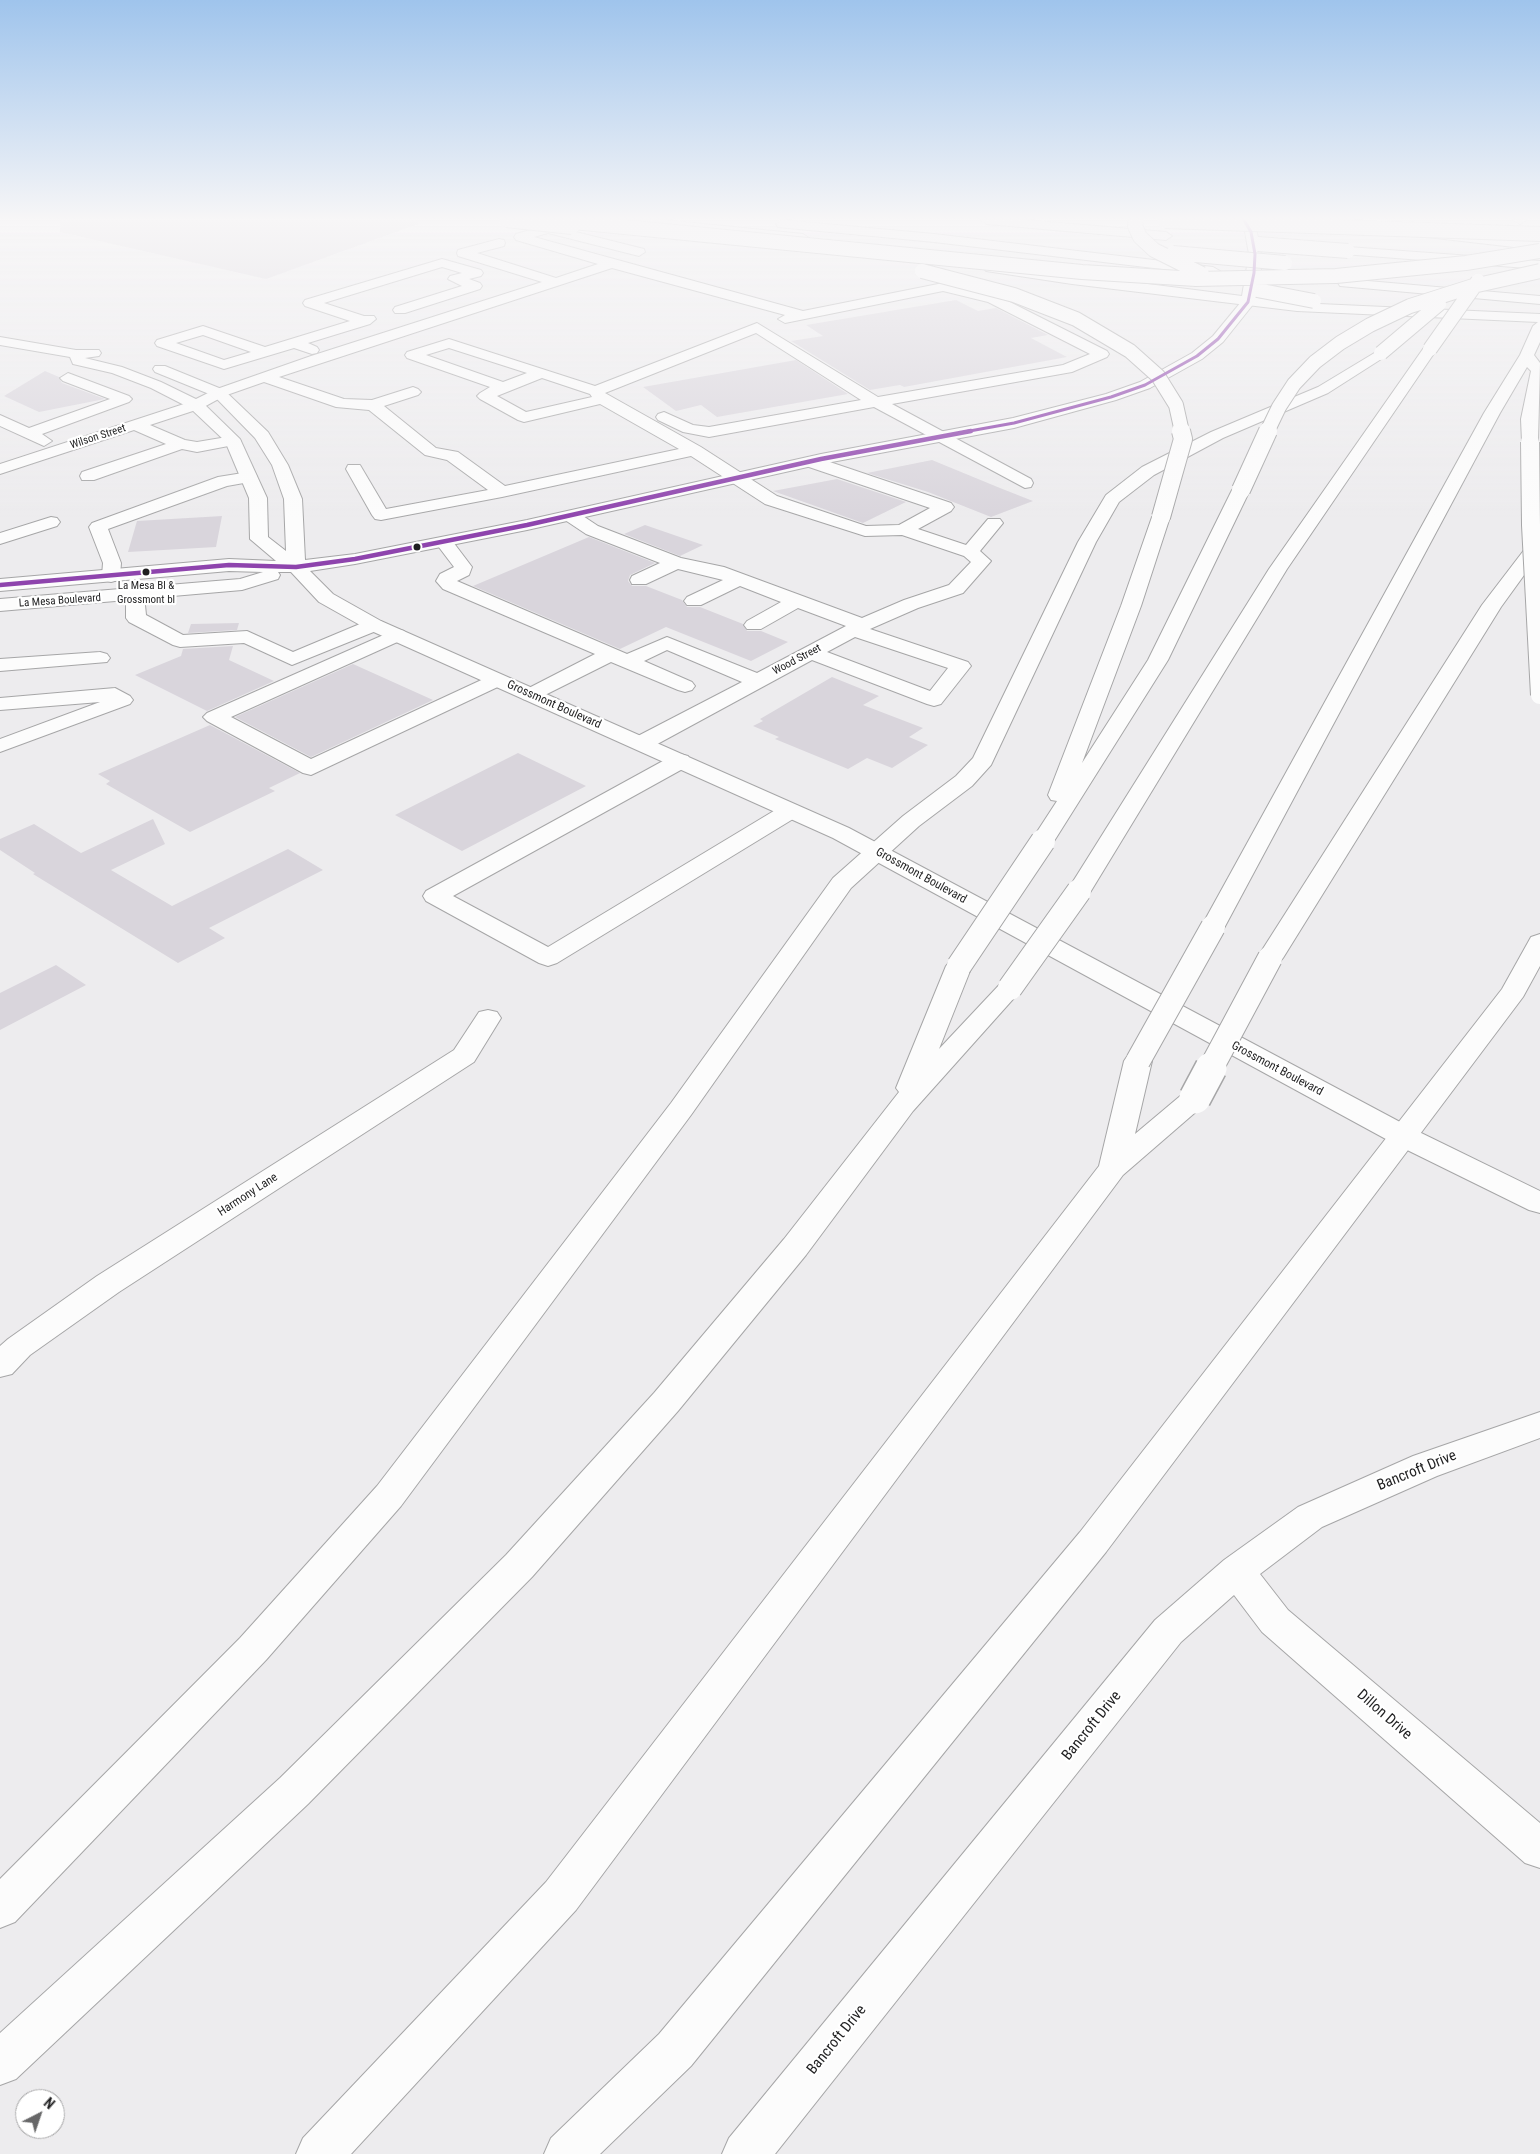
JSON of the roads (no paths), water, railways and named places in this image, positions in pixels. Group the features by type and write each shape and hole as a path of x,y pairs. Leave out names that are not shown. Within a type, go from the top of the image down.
{"main road":[{"path":"265,352 203,330 162,343 224,365 365,321"},
{"name":"Wilson Street","path":"8,467 196,405 264,377 435,321"},
{"path":"542,373 503,387 485,396 524,417 598,395 757,327 781,321"},
{"path":"629,414 662,416 689,429 708,432 876,402 926,396 1067,369 1102,354 1036,321"},
{"path":"1043,841 1096,693 1131,606 1161,517 1182,439 1176,405 1158,376 1130,351 1079,321"},
{"name":"La Mesa Boulevard","path":"0,605 135,595 242,584 296,567 444,542 571,516 812,462 1065,411 1145,385 1171,372 1211,345 1235,321"},
{"path":"903,1105 959,966 1043,841 1158,660 1241,490 1279,407 1294,384 1315,362 1340,343 1379,321"},
{"path":"0,1908 253,1649 389,1496 682,1109 842,883 922,812 964,781 983,760 1087,542 1112,499 1148,471 1217,435 1323,390 1381,353 1419,321"},
{"path":"0,2064 294,1791 519,1566 666,1402 795,1247 903,1105 1010,988 1079,891 1278,569 1450,321"},
{"path":"1113,1168 1138,1061 1213,927 1487,422 1526,355 1540,326"},
{"path":"757,327 854,390 1025,483"},
{"name":"Grossmont Boulevard","path":"0,341 76,354 101,352 138,362 219,394 262,435 280,464 293,499 296,567"},
{"path":"294,343 328,356"},
{"path":"503,387 412,355 449,343 542,373 598,395 694,450 771,500 865,531 903,530 970,552 994,523"},
{"name":"Grossmont Boulevard","path":"76,354 78,361 117,370 156,385 196,405 233,441 258,498 259,539 296,567 326,598 374,625 680,760 876,851 1122,986 1405,1137 1540,1203"},
{"path":"1526,355 1538,371 1529,419 1531,526 1540,697"},
{"path":"264,377 342,404 373,405 414,392"},
{"path":"28,433 124,399 68,378"},
{"path":"118,401 159,417"},
{"path":"373,405 431,452 452,456 502,492"},
{"path":"0,420 63,449"},
{"path":"135,425 181,444 197,447 233,441"},
{"path":"88,476 181,444"},
{"path":"354,469 382,515 502,492 694,450"},
{"path":"0,457 8,467"},
{"path":"812,462 945,507 903,530"},
{"path":"111,576 112,563 98,528 224,482 250,477"},
{"path":"571,516 592,530 676,563 717,570 798,600 858,628 961,666 934,700 811,653"},
{"path":"0,539 51,522"},
{"path":"444,542 463,567 462,571 447,578 445,581 450,585 685,686"},
{"path":"319,2154 561,1896 1113,1168 1195,1098 1270,958 1492,605 1540,542"},
{"name":"Wood Street","path":"642,743 858,628 911,604 956,589 982,561 970,552"},
{"path":"639,580 676,563"},
{"name":"La Mesa Boulevard","path":"0,585 229,565 296,567"},
{"path":"694,601 740,579"},
{"path":"135,595 136,618 180,641 247,638 292,660 374,625"},
{"path":"754,625 798,600"},
{"path":"398,636 214,717 311,768 497,680"},
{"path":"530,695 620,658 667,643 758,681"},
{"path":"0,664 100,658"},
{"path":"0,704 115,694 123,700 0,746"},
{"path":"680,760 434,896 548,958 790,811"},
{"path":"567,2154 675,2050 1093,1542 1405,1137 1514,991 1540,942"},
{"name":"Harmony Lane","path":"0,1365 19,1347 108,1284 464,1056 488,1018"},
{"name":"Bancroft Drive","path":"745,2154 1168,1632 1237,1571 1310,1518 1425,1466 1540,1425"},
{"name":"Dillon Drive","path":"1237,1571 1275,1621 1540,1849"}],"place":[{"name":"La Mesa Bl & Grossmont bl","path":"146,572"}]}
